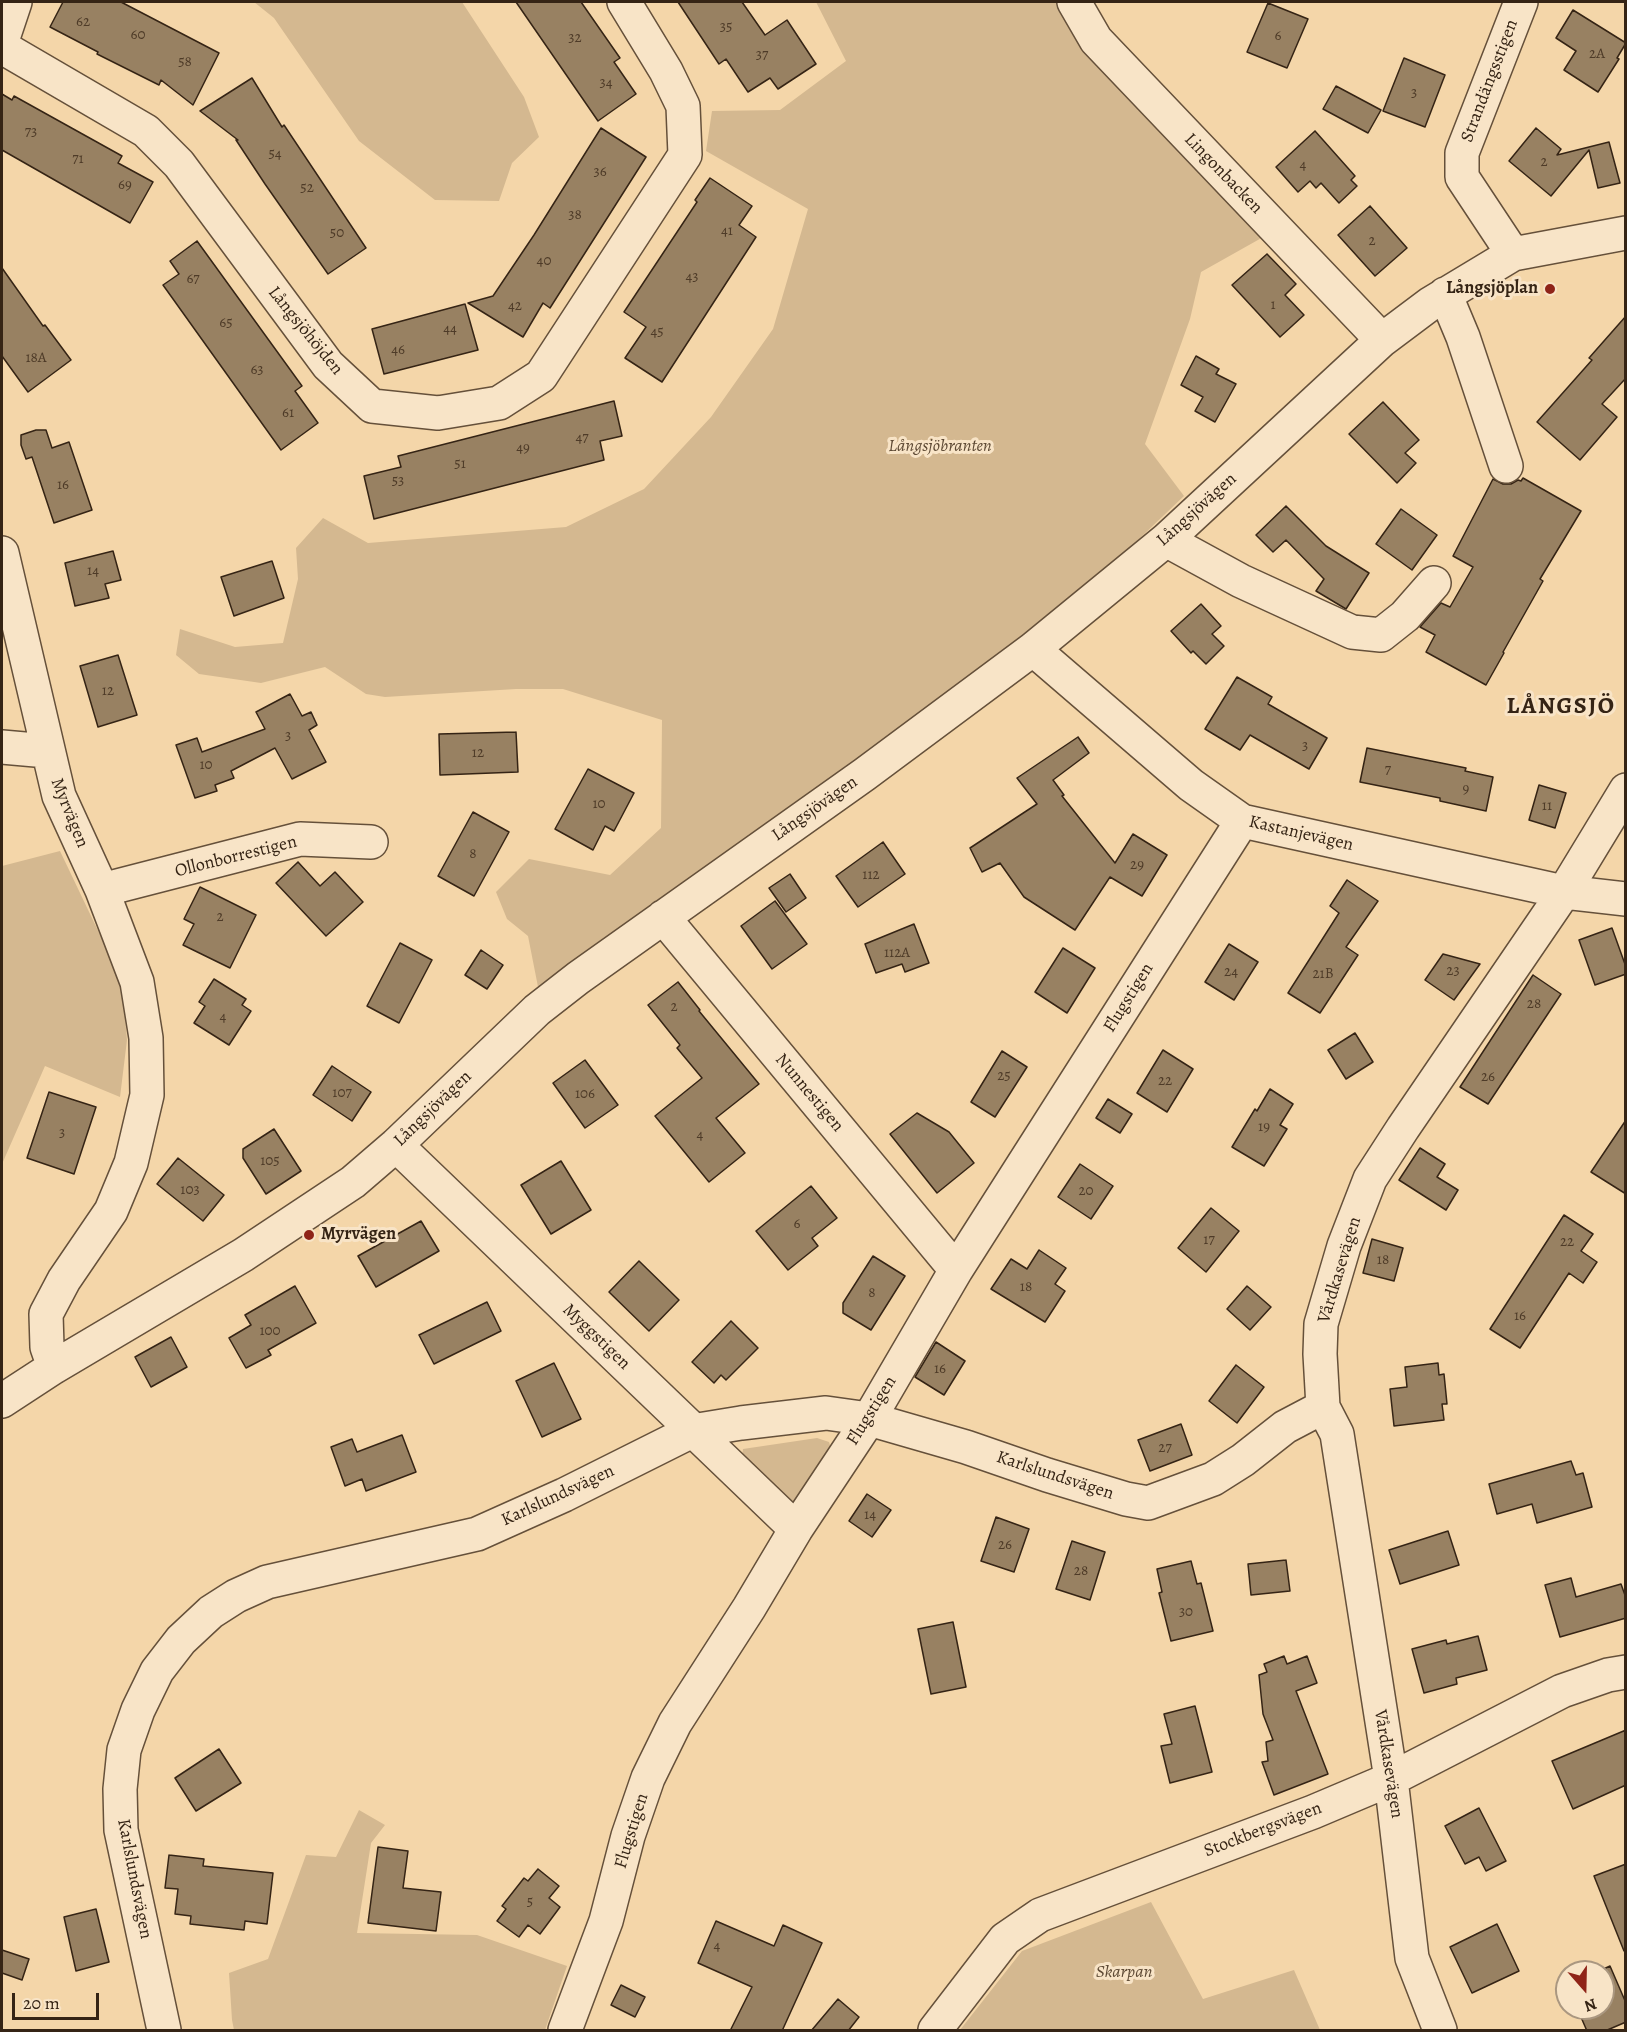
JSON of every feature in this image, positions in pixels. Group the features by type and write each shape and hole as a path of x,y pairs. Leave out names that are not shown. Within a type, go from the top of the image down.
{"street":[{"path":"2,41 15,2"},
{"name":"Långsjöhöjden","path":"2,47 146,131 179,164 328,365 372,406 438,413 499,403 541,376 685,154 683,106 666,71 624,2"},
{"name":"Lingonbacken","path":"1074,2 1096,40 1382,340"},
{"name":"Strandängsstigen","path":"1513,254 1462,177 1462,153 1521,2"},
{"name":"Långsjövägen","path":"2,1401 54,1367 243,1255 353,1182 396,1145 537,1010 663,917 865,774 1033,649 1166,540 1382,340 1444,294 1513,254 1626,233"},
{"path":"1444,294 1463,337 1506,466"},
{"path":"1166,540 1241,581 1352,632 1381,635 1405,616 1434,583"},
{"name":"Myrvägen","path":"2,553 59,796 102,891 137,982 146,1038 147,1095 131,1163 111,1210 64,1280 46,1314 47,1347 54,1367"},
{"name":"Kastanjevägen","path":"1033,649 1191,786 1242,821 1564,892 1626,899"},
{"path":"2,747 47,751"},
{"name":"Vårdkasevägen","path":"1440,2031 1412,1958 1391,1779 1337,1434 1323,1407 1321,1324 1344,1246 1370,1179 1564,892 1626,790"},
{"name":"Flugstigen","path":"565,2031 606,1921 628,1836 648,1778 675,1723 749,1608 796,1529 869,1419 956,1270 1242,821"},
{"name":"Ollonborrestigen","path":"102,891 300,839 371,842"},
{"name":"Nunnestigen","path":"663,917 956,1270"},
{"name":"Myggstigen","path":"396,1145 796,1529"},
{"name":"Karlslundsvägen","path":"164,2031 121,1830 120,1789 124,1750 138,1710 157,1671 181,1640 211,1612 236,1596 267,1582 477,1534 564,1495 692,1431 826,1413 869,1419 966,1447 1126,1499 1148,1503 1213,1479 1243,1460 1285,1427 1323,1407"},
{"name":"Stockbergsvägen","path":"935,2031 1005,1939 1040,1915 1313,1812 1391,1779 1562,1691 1608,1675 1626,1672"}],"green space":[{"path":"254,2 462,2 524,97 539,137 512,163 499,201 435,200 359,141 274,18"},
{"name":"Långsjöbranten","path":"816,2 1057,2 1088,54 1265,236 1201,272 1190,319 1145,444 1184,496 1030,643 540,997 528,936 507,919 496,892 529,859 610,875 661,828 662,720 563,689 516,689 385,697 366,694 325,667 261,683 199,674 176,655 180,629 235,647 283,643 298,579 296,548 323,518 368,543 566,527 644,489 711,417 773,329 808,209 706,151 712,111 780,110 846,61"},
{"path":"60,851 122,981 127,1040 120,1097 45,1066 2,1164 2,866"},
{"path":"817,1438 829,1442 832,1452 796,1502 783,1503 741,1465 743,1449"},
{"path":"359,1810 385,1825 371,1843 357,1933 477,1935 567,1966 545,2030 234,2030 229,1973 268,1959 306,1855 336,1857"},
{"name":"Skarpan","path":"1151,1902 1203,1999 1294,1970 1320,2030 960,2030 1022,1951"}],"building":[{"path":"63,2 121,2 219,53 193,105 161,80 159,85 50,27"},
{"path":"516,2 581,2 620,58 614,62 636,94 598,121"},
{"path":"678,2 742,2 765,35 787,20 816,64 778,89 770,78 748,92 726,59 719,64"},
{"path":"1268,3 1308,19 1287,68 1247,52"},
{"path":"1573,10 1626,43 1617,58 1619,59 1598,92 1564,70 1576,51 1556,38"},
{"path":"1404,58 1445,75 1425,127 1383,111"},
{"path":"252,78 282,127 284,125 366,248 328,274 265,184 236,140 238,140 200,111"},
{"path":"1336,86 1381,110 1368,133 1323,109"},
{"path":"2,94 12,100 14,96 122,156 118,163 153,182 130,223 2,150"},
{"path":"601,128 646,157 550,308 543,303 523,337 468,303 493,296"},
{"path":"1536,128 1561,149 1557,155 1609,142 1620,183 1598,188 1589,150 1551,196 1509,161"},
{"path":"1315,131 1355,176 1351,180 1357,186 1339,203 1321,183 1316,188 1310,181 1298,192 1276,167"},
{"path":"710,178 752,206 739,225 756,237 662,382 625,358 646,327 624,312 697,202 695,200"},
{"path":"1370,206 1407,248 1375,276 1338,235"},
{"path":"197,241 302,386 295,391 318,423 281,450 163,285 179,274 170,261"},
{"path":"1267,254 1296,284 1285,295 1304,315 1280,337 1232,285"},
{"path":"2,268 43,326 45,325 71,360 28,392 2,356"},
{"path":"465,304 478,350 384,374 372,329"},
{"path":"1626,316 1626,378 1602,404 1617,417 1580,460 1537,422 1592,360 1589,358"},
{"path":"1196,356 1219,369 1216,374 1236,384 1215,422 1195,411 1203,397 1181,385"},
{"path":"614,401 622,436 600,441 604,460 374,519 364,476 401,467 398,456"},
{"path":"1383,402 1419,440 1405,453 1416,463 1397,483 1349,434"},
{"path":"36,430 46,430 52,448 69,442 92,510 54,523 32,457 26,459 21,445 21,435"},
{"path":"1523,478 1581,511 1540,579 1543,581 1486,685 1426,652 1435,635 1420,627 1441,603 1450,607 1473,567 1453,556 1493,479 1503,484 1511,484"},
{"path":"1286,506 1326,546 1369,573 1346,609 1316,591 1324,579 1286,540 1273,552 1256,535"},
{"path":"1401,509 1437,535 1412,570 1376,544"},
{"path":"113,551 121,580 105,584 109,598 75,606 65,563"},
{"path":"272,561 284,598 234,616 221,577"},
{"path":"1201,604 1221,626 1212,634 1224,646 1206,664 1193,651 1191,653 1171,631"},
{"path":"118,655 137,715 98,727 80,666"},
{"path":"1237,677 1272,697 1268,704 1327,738 1309,769 1250,735 1240,750 1205,729"},
{"path":"290,694 302,716 311,712 317,725 309,730 326,762 292,779 275,748 231,771 234,778 215,785 217,791 195,798 176,745 197,738 202,752 265,729 256,712"},
{"path":"516,732 518,772 440,775 439,734"},
{"path":"1078,737 1089,753 1053,780 1064,795 1062,796 1115,863 1133,834 1167,855 1142,896 1110,877 1075,930 1024,897 1000,863 982,872 970,848 1037,804 1017,778"},
{"path":"1367,748 1466,768 1465,771 1493,777 1486,811 1440,801 1440,798 1360,782"},
{"path":"588,769 634,793 614,831 605,826 593,850 555,829"},
{"path":"1539,785 1566,793 1555,828 1529,820"},
{"path":"473,812 509,832 474,896 438,876"},
{"path":"883,842 905,874 858,907 836,876"},
{"path":"298,862 320,886 335,872 363,902 326,936 276,883"},
{"path":"790,874 806,898 786,912 769,888"},
{"path":"1347,880 1378,901 1346,947 1358,955 1320,1013 1288,993 1339,913 1330,906"},
{"path":"200,887 256,915 230,968 183,945 194,924 184,919"},
{"path":"775,901 807,944 772,969 741,926"},
{"path":"914,924 929,963 905,972 902,964 876,973 865,944"},
{"path":"1612,928 1626,967 1626,974 1595,985 1579,940"},
{"path":"400,943 432,960 399,1023 367,1006"},
{"path":"1229,944 1258,962 1234,1000 1205,982"},
{"path":"1063,948 1095,968 1067,1013 1035,992"},
{"path":"481,950 503,965 487,989 465,975"},
{"path":"1443,954 1480,964 1454,1000 1425,980"},
{"path":"1533,975 1561,994 1488,1104 1460,1087"},
{"path":"214,979 246,999 242,1005 251,1011 229,1045 194,1023 205,1006 199,1002"},
{"path":"678,982 759,1084 716,1118 745,1153 709,1182 655,1116 702,1078 677,1048 680,1045 648,1005"},
{"path":"1355,1033 1373,1062 1346,1079 1328,1050"},
{"path":"1163,1050 1193,1069 1167,1112 1137,1093"},
{"path":"1002,1051 1027,1067 995,1117 971,1102"},
{"path":"585,1060 618,1105 585,1128 553,1083"},
{"path":"332,1066 371,1092 352,1121 313,1095"},
{"path":"1270,1089 1293,1104 1280,1125 1287,1129 1264,1166 1232,1147"},
{"path":"49,1092 96,1107 74,1174 27,1158"},
{"path":"1108,1099 1132,1114 1120,1133 1096,1118"},
{"path":"917,1113 949,1132 974,1163 937,1193 890,1134"},
{"path":"1626,1120 1626,1194 1591,1172"},
{"path":"274,1129 301,1171 266,1194 243,1158 243,1149"},
{"path":"1420,1148 1445,1164 1437,1177 1458,1190 1446,1210 1399,1180"},
{"path":"178,1158 224,1195 203,1221 157,1184"},
{"path":"561,1161 591,1210 551,1234 521,1185"},
{"path":"1080,1164 1113,1186 1091,1219 1058,1197"},
{"path":"811,1186 837,1218 812,1238 818,1246 788,1270 756,1231"},
{"path":"1211,1208 1239,1231 1206,1272 1178,1248"},
{"path":"1564,1215 1593,1234 1581,1251 1597,1262 1583,1283 1569,1273 1520,1348 1490,1329"},
{"path":"421,1221 439,1251 376,1287 358,1256"},
{"path":"1372,1239 1403,1248 1394,1281 1363,1273"},
{"path":"1039,1250 1066,1268 1055,1284 1065,1291 1045,1322 991,1289 1011,1259 1027,1269"},
{"path":"873,1256 905,1276 871,1330 843,1313 843,1303"},
{"path":"639,1261 679,1300 649,1331 609,1292"},
{"path":"295,1286 316,1323 268,1350 271,1355 246,1368 229,1338 251,1325 245,1315"},
{"path":"1247,1286 1271,1307 1250,1330 1227,1309"},
{"path":"487,1302 501,1331 434,1364 419,1335"},
{"path":"731,1321 758,1348 726,1380 721,1375 714,1383 692,1362"},
{"path":"171,1337 187,1367 151,1387 135,1357"},
{"path":"936,1342 965,1361 944,1395 915,1377"},
{"path":"554,1363 581,1419 542,1437 516,1381"},
{"path":"1438,1363 1439,1375 1444,1374 1447,1404 1442,1404 1444,1420 1394,1426 1390,1389 1407,1387 1405,1367"},
{"path":"1236,1365 1264,1387 1237,1423 1209,1401"},
{"path":"1181,1424 1192,1455 1150,1471 1138,1440"},
{"path":"402,1435 416,1472 366,1491 362,1479 345,1486 331,1447 352,1439 357,1452"},
{"path":"1571,1461 1576,1475 1583,1473 1592,1507 1537,1523 1532,1504 1497,1514 1489,1484"},
{"path":"867,1494 891,1510 872,1537 849,1521"},
{"path":"996,1517 1029,1529 1014,1572 981,1561"},
{"path":"1448,1531 1459,1565 1400,1584 1389,1550"},
{"path":"1072,1541 1105,1552 1090,1600 1056,1589"},
{"path":"1286,1560 1290,1591 1251,1595 1248,1564"},
{"path":"1191,1561 1197,1584 1201,1583 1213,1631 1171,1641 1159,1593 1162,1592 1157,1569"},
{"path":"1571,1578 1576,1597 1621,1584 1626,1598 1626,1618 1560,1637 1545,1585"},
{"path":"953,1622 966,1687 931,1694 918,1629"},
{"path":"1478,1636 1487,1670 1456,1678 1457,1684 1424,1693 1412,1649 1446,1640 1447,1644"},
{"path":"1284,1656 1287,1664 1307,1656 1317,1683 1296,1691 1328,1774 1274,1795 1262,1762 1268,1761 1266,1742 1273,1740 1263,1714 1259,1675 1267,1672 1264,1664"},
{"path":"1195,1706 1212,1772 1170,1783 1161,1746 1172,1744 1164,1714"},
{"path":"1626,1730 1626,1785 1573,1809 1552,1761"},
{"path":"219,1749 241,1783 196,1811 175,1778"},
{"path":"1479,1808 1506,1861 1486,1871 1479,1857 1465,1864 1445,1826"},
{"path":"378,1847 408,1851 403,1888 441,1892 436,1931 368,1923"},
{"path":"169,1855 204,1859 203,1866 273,1873 267,1924 245,1921 244,1930 190,1924 191,1916 175,1914 178,1889 165,1888"},
{"path":"1626,1864 1626,1951 1624,1951 1594,1876"},
{"path":"538,1869 559,1886 549,1898 560,1907 540,1934 528,1925 519,1937 497,1921 506,1909 502,1906 524,1878 528,1881"},
{"path":"96,1909 109,1962 76,1971 64,1917"},
{"path":"716,1921 774,1946 783,1925 822,1943 782,2031 730,2031 752,1987 698,1963"},
{"path":"1497,1924 1519,1971 1472,1993 1450,1947"},
{"path":"2,1950 29,1959 22,1980 2,1973"},
{"path":"1615,1978 1626,2003 1626,2022 1605,2031 1587,2031 1582,2020 1615,2020"},
{"path":"621,1985 645,1997 635,2017 611,2005"},
{"path":"838,1999 859,2017 848,2031 811,2031"}],"place":[{"name":"Långsjöplan","path":"1550,289"},
{"name":"Myrvägen","path":"309,1235"}],"district":[{"name":"LÅNGSJÖ","path":"1561,707"}]}
